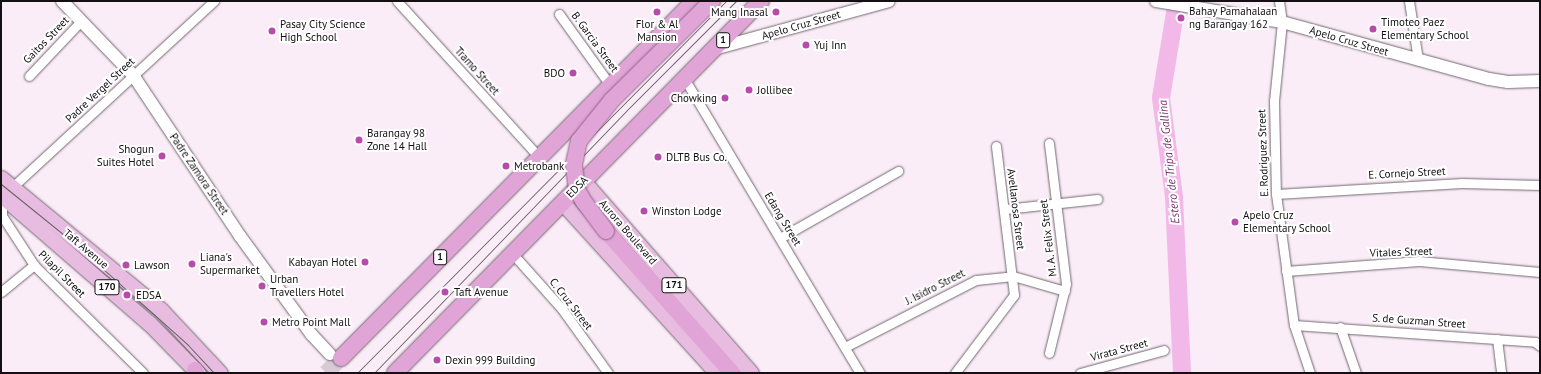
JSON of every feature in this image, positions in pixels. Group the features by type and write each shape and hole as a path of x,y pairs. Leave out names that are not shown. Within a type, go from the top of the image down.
{"highway":[{"name":"1","path":"335,356 539,157 694,1"},
{"path":"712,1 591,124 576,148 574,172 580,195 593,215 732,373"},
{"name":"EDSA","path":"395,373 761,1"}],"main road":[{"name":"Aurora Boulevard","path":"583,181 751,373"},
{"name":"Taft Avenue","path":"5,190 149,324 197,372"},
{"name":"Taft Avenue","path":"5,190 161,310 220,373"},
{"name":"171","path":"562,202 717,373"},
{"path":"598,241 598,232 604,224 619,222"}],"street":[{"name":"Padre Zamora Street","path":"62,1 133,75 240,236 312,335 335,356"},
{"name":"Padre Vergel Street","path":"5,190 214,1"},
{"name":"Tramo Street","path":"397,1 539,157"},
{"name":"Apelo Cruz Street","path":"713,49 889,1"},
{"name":"Apelo Cruz Street","path":"1158,1 1188,4 1282,22 1418,60 1508,82 1540,81"},
{"name":"E. Rodriguez Street","path":"1279,1 1282,22 1274,101 1276,194 1294,325 1310,373"},
{"path":"1409,1 1418,60"},
{"name":"B. Garcia Street","path":"559,14 610,85"},
{"name":"Gaitos Street","path":"29,76 81,21"},
{"name":"Edang Street","path":"684,78 860,373"},
{"name":"M. A. Felix Street","path":"1049,143 1065,291 1049,353"},
{"name":"Avellanosa Street","path":"954,373 1014,295 1005,209 996,146"},
{"path":"780,238 898,170"},
{"name":"E. Cornejo Street","path":"1276,194 1462,183 1540,185"},
{"name":"Pilapil Street","path":"5,190 2,216 34,265 143,373"},
{"path":"1005,209 1097,199"},
{"name":"C. Cruz Street","path":"512,253 562,309 608,373"},
{"name":"Vitales Street","path":"1286,272 1419,261 1540,272"},
{"path":"1,292 34,265"},
{"name":"J. Isidro Street","path":"845,347 976,280 1013,276 1065,291"},
{"name":"S. de Guzman Street","path":"1294,325 1340,326 1535,342 1540,346"},
{"path":"1340,326 1356,373"},
{"path":"1496,339 1501,373"},
{"name":"Virata Street","path":"1080,373 1164,350"}],"waterway":[{"name":"Estero de Tripa de Gallina","path":"1177,1 1161,98 1174,197 1182,373"}],"tunnel":[{"path":"326,373 341,358"}],"tram line":[{"path":"357,373 726,1"},
{"path":"374,373 627,110 736,1"},
{"path":"1,184 74,243 188,345 214,373"}],"place":[{"name":"Flor & Al Mansion","path":"657,12"},
{"name":"Mang Inasal","path":"776,12"},
{"name":"Bahay Pamahalaan ng Barangay 162","path":"1181,18"},
{"name":"Timoteo Paez Elementary School","path":"1373,29"},
{"name":"Pasay City Science High School","path":"272,31"},
{"name":"Yuj Inn","path":"806,45"},
{"name":"BDO","path":"573,73"},
{"name":"Jollibee","path":"749,90"},
{"name":"Chowking","path":"725,98"},
{"name":"Barangay 98 Zone 14 Hall","path":"359,140"},
{"name":"Shogun Suites Hotel","path":"162,156"},
{"name":"DLTB Bus Co.","path":"658,157"},
{"name":"Metrobank","path":"506,166"},
{"name":"Winston Lodge","path":"644,211"},
{"name":"Apelo Cruz Elementary School","path":"1235,222"},
{"name":"Kabayan Hotel","path":"365,262"},
{"name":"Liana's Supermarket","path":"192,264"},
{"name":"Lawson","path":"126,265"},
{"name":"Urban Travellers Hotel","path":"262,286"},
{"name":"Taft Avenue","path":"445,292"},
{"name":"EDSA","path":"127,295"},
{"name":"Metro Point Mall","path":"264,322"},
{"name":"Dexin 999 Building","path":"437,360"}]}
